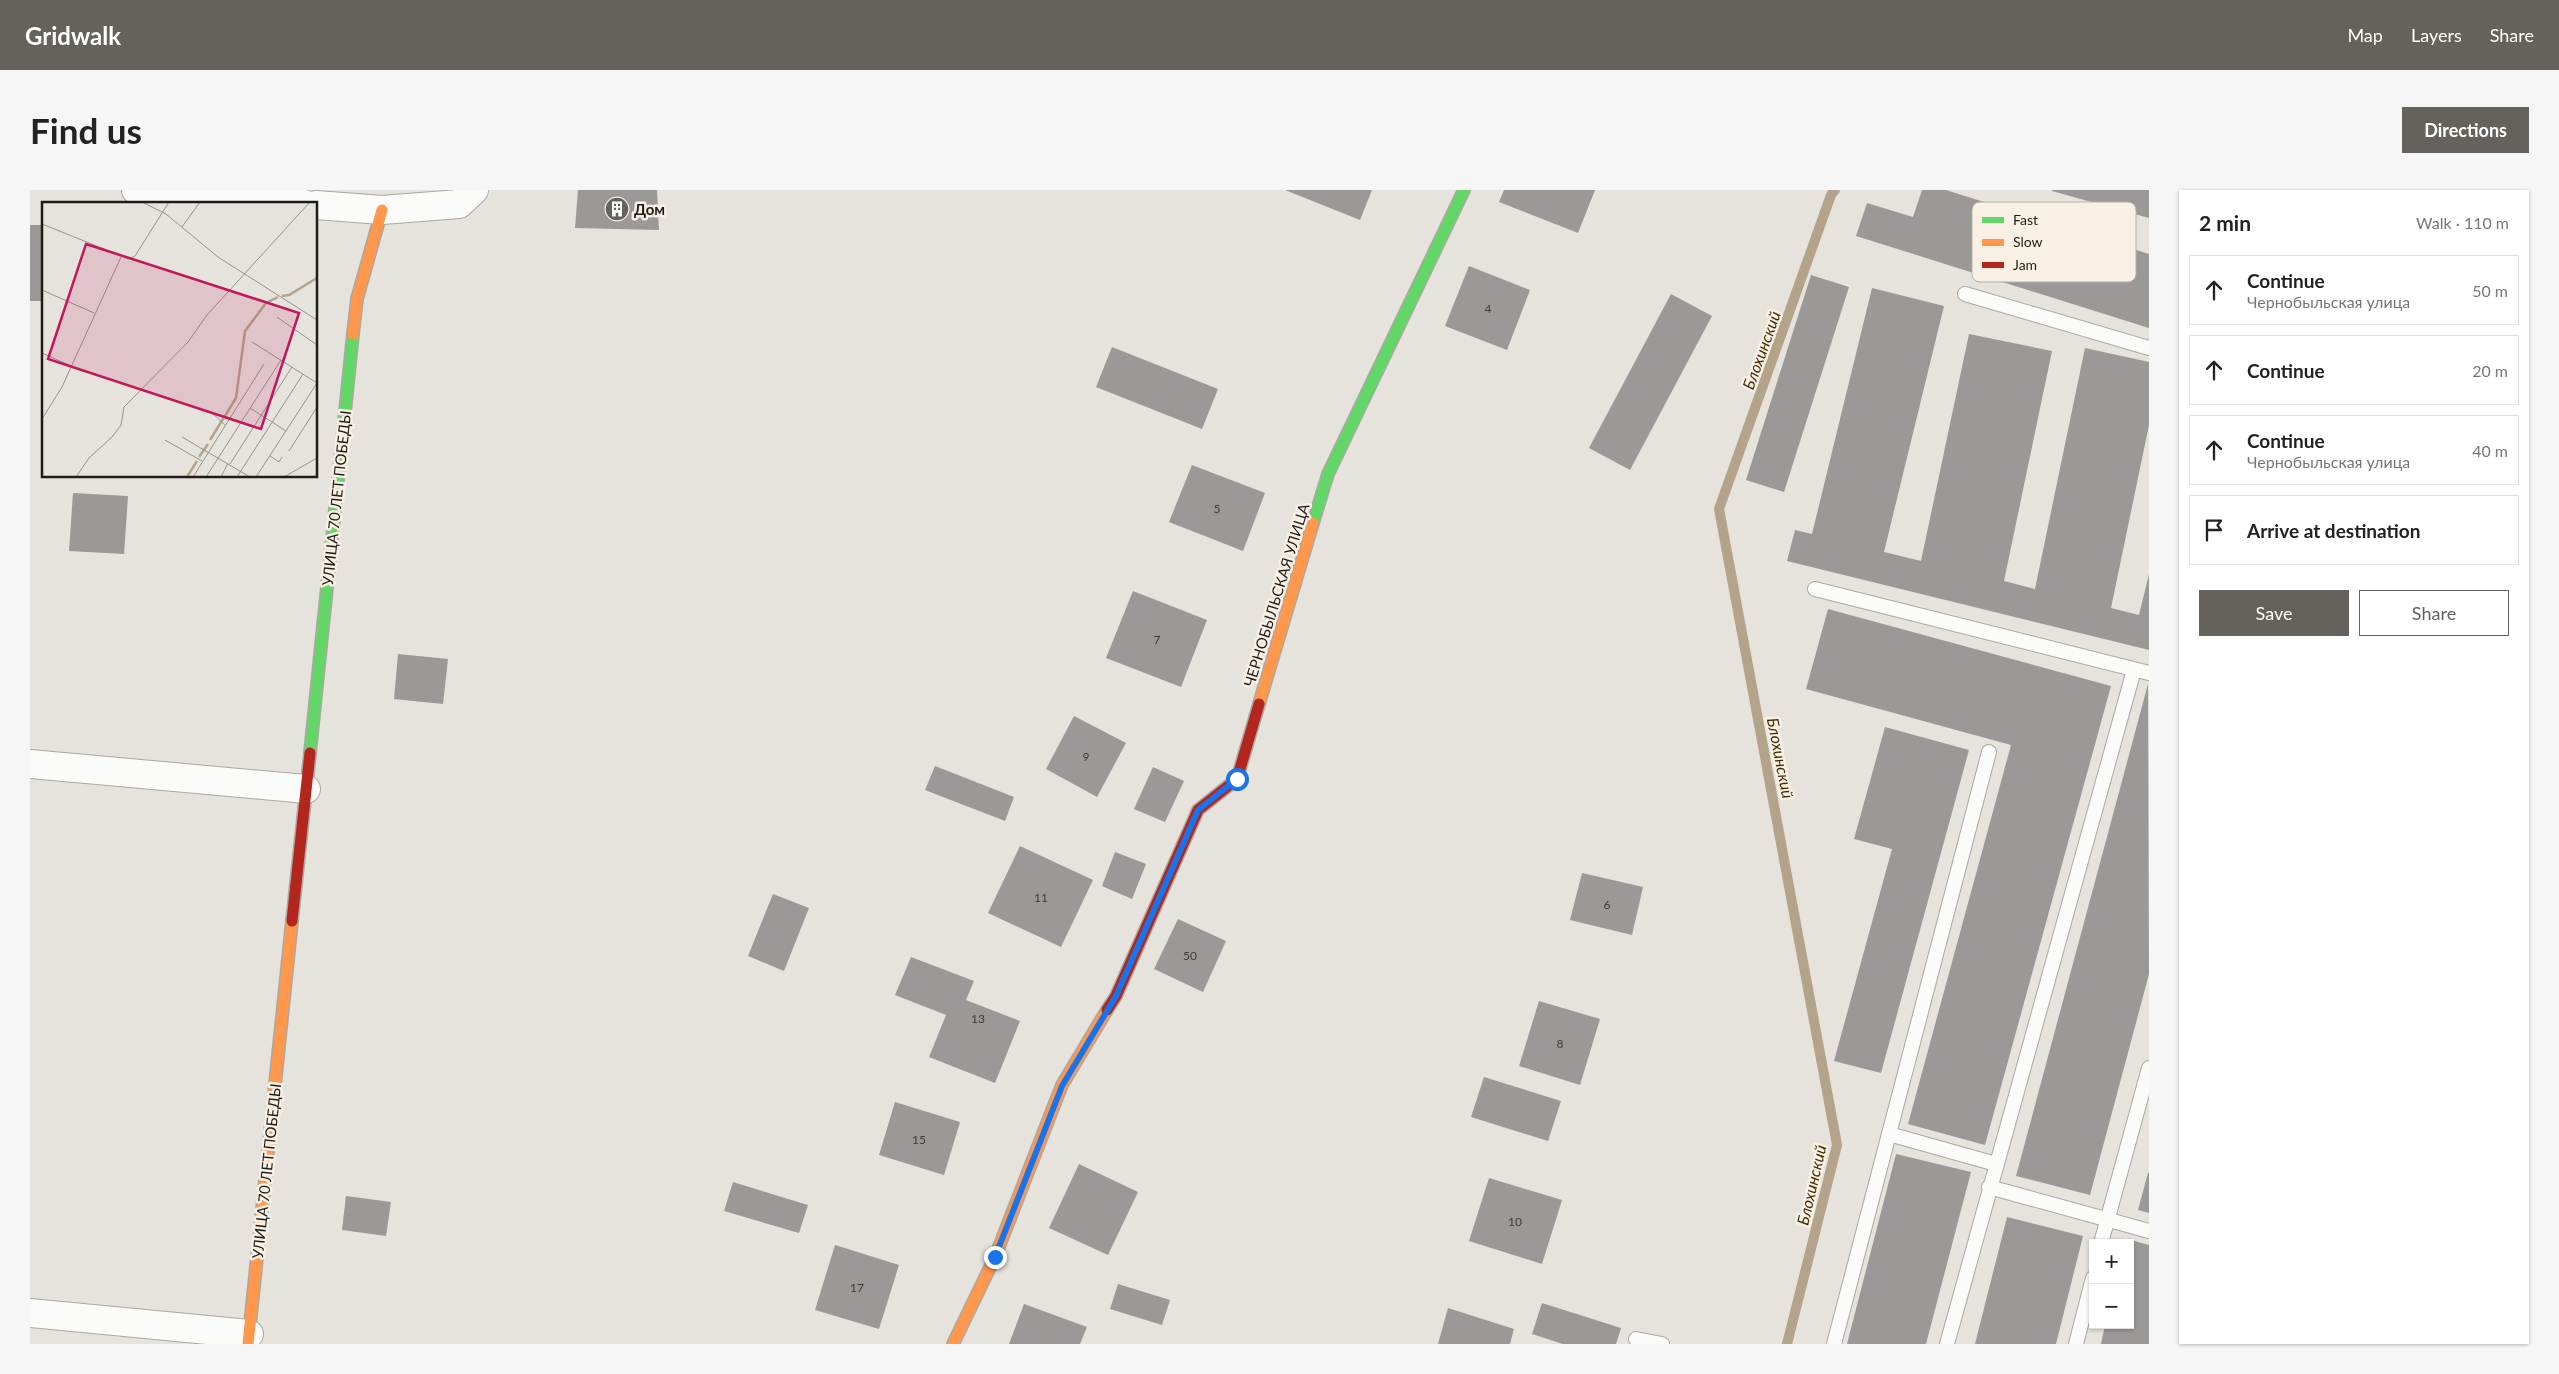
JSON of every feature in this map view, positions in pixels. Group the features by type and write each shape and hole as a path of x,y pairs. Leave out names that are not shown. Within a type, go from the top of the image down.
{"street":[{"path":"136,190 280,202"},
{"path":"318,205 382,210 459,204 474,190"},
{"name":"ЧЕРНОБЫЛЬСКАЯ УЛИЦА","path":"953,1344 995,1257 1062,1086 1116,996 1198,810 1237,779 1328,474 1463,192"},
{"name":"УЛИЦА 70 ЛЕТ ПОБЕДЫ","path":"30,1313 249,1339 357,299 382,210"},
{"path":"30,764 306,789"}],"lane":[{"path":"1965,294 2149,348"},
{"path":"1815,590 2149,673"},
{"path":"1947,1344 1989,1187 2134,670"},
{"path":"1834,1344 1989,752"},
{"path":"2102,1239 2149,1068"},
{"path":"1889,1134 1996,1164"},
{"path":"1989,1187 2149,1231"},
{"path":"2076,1344 2091,1284"},
{"path":"1636,1339 1662,1344"}],"building":[{"name":"Дом","path":"578,190 657,190 659,230 575,228"},
{"path":"1285,190 1372,190 1360,220"},
{"path":"1504,190 1595,190 1578,233 1499,202"},
{"path":"1922,190 1946,190 1984,202 1972,202 1972,272 1856,236 1867,203 1913,217"},
{"path":"2149,190 2149,218 2136,214 2136,202 2092,202 2052,191"},
{"path":"30,225 42,225 41,301 30,301"},
{"path":"2136,250 2149,254 2149,328 2002,282 2136,282"},
{"path":"1469,266 1530,290 1507,350 1445,326"},
{"path":"1811,275 1849,287 1784,492 1746,480"},
{"path":"1872,288 1944,306 1884,552 1921,561 1969,334 2052,351 2004,581 2035,589 2085,348 2149,362 2149,425 2111,608 2139,615 2149,574 2149,650 1787,561 1795,530 1812,534"},
{"path":"1671,294 1712,316 1630,470 1589,448"},
{"path":"1112,347 1218,389 1202,429 1096,387"},
{"path":"1192,465 1265,493 1243,551 1169,522"},
{"path":"73,493 128,496 124,554 69,551"},
{"path":"1133,591 1207,620 1181,687 1106,658"},
{"path":"1828,609 2111,686 1985,1145 1908,1124 2011,745 1806,689"},
{"path":"398,654 448,659 443,704 394,699"},
{"path":"2148,684 2149,974 2090,1195 2016,1176"},
{"path":"1074,716 1126,743 1097,797 1046,769"},
{"path":"1885,727 1969,750 1881,1073 1834,1061 1892,849 1854,839"},
{"path":"935,766 1014,797 1005,821 925,790"},
{"path":"1153,767 1184,781 1165,822 1134,809"},
{"path":"1020,846 1093,880 1061,947 988,913"},
{"path":"1115,852 1146,864 1132,899 1102,886"},
{"path":"1582,873 1643,887 1632,935 1570,920"},
{"path":"773,894 809,908 784,971 748,956"},
{"path":"1178,919 1226,941 1203,992 1154,969"},
{"path":"911,957 974,981 966,1000 1020,1021 995,1083 929,1057 946,1015 895,995"},
{"path":"1539,1001 1600,1019 1580,1085 1519,1066"},
{"path":"1484,1077 1561,1101 1548,1141 1471,1117"},
{"path":"895,1102 960,1122 944,1175 879,1155"},
{"path":"1896,1154 1971,1172 1926,1344 1847,1344"},
{"path":"1079,1164 1138,1192 1108,1255 1049,1228"},
{"path":"2149,1173 2149,1213 2138,1210"},
{"path":"1489,1178 1562,1200 1542,1264 1469,1241"},
{"path":"733,1182 808,1205 799,1233 724,1211"},
{"path":"346,1196 391,1202 386,1236 342,1230"},
{"path":"2007,1217 2083,1236 2056,1344 1975,1344"},
{"path":"2134,1241 2149,1245 2149,1344 2101,1344 2104,1329 2134,1329"},
{"path":"835,1245 899,1265 879,1329 815,1310"},
{"path":"1118,1284 1170,1300 1162,1325 1110,1309"},
{"path":"1542,1303 1621,1328 1616,1344 1563,1344 1532,1334"},
{"path":"1024,1304 1087,1327 1080,1344 1009,1344"},
{"path":"1448,1308 1514,1329 1510,1344 1438,1344"}],"waterway":[{"name":"Блохинский","path":"1787,1344 1837,1145 1719,509 1831,195 1835,190"}],"traffic: fast":[{"path":"1313,523 1328,474 1464,190"},
{"path":"310,753 353,334"}],"traffic: slow":[{"path":"353,334 357,299 382,210"},
{"path":"1259,704 1313,523"},
{"path":"248,1344 292,921"},
{"path":"953,1344 995,1257 1062,1085 1107,1010"}],"traffic: jam":[{"path":"1107,1010 1116,996 1198,810 1237,779 1259,704"},
{"path":"292,921 310,753"}],"place":[{"name":"Дом","path":"617,209"}],"route":[{"path":"995,1257 1062,1086 1116,996 1198,810 1237,779"}]}
